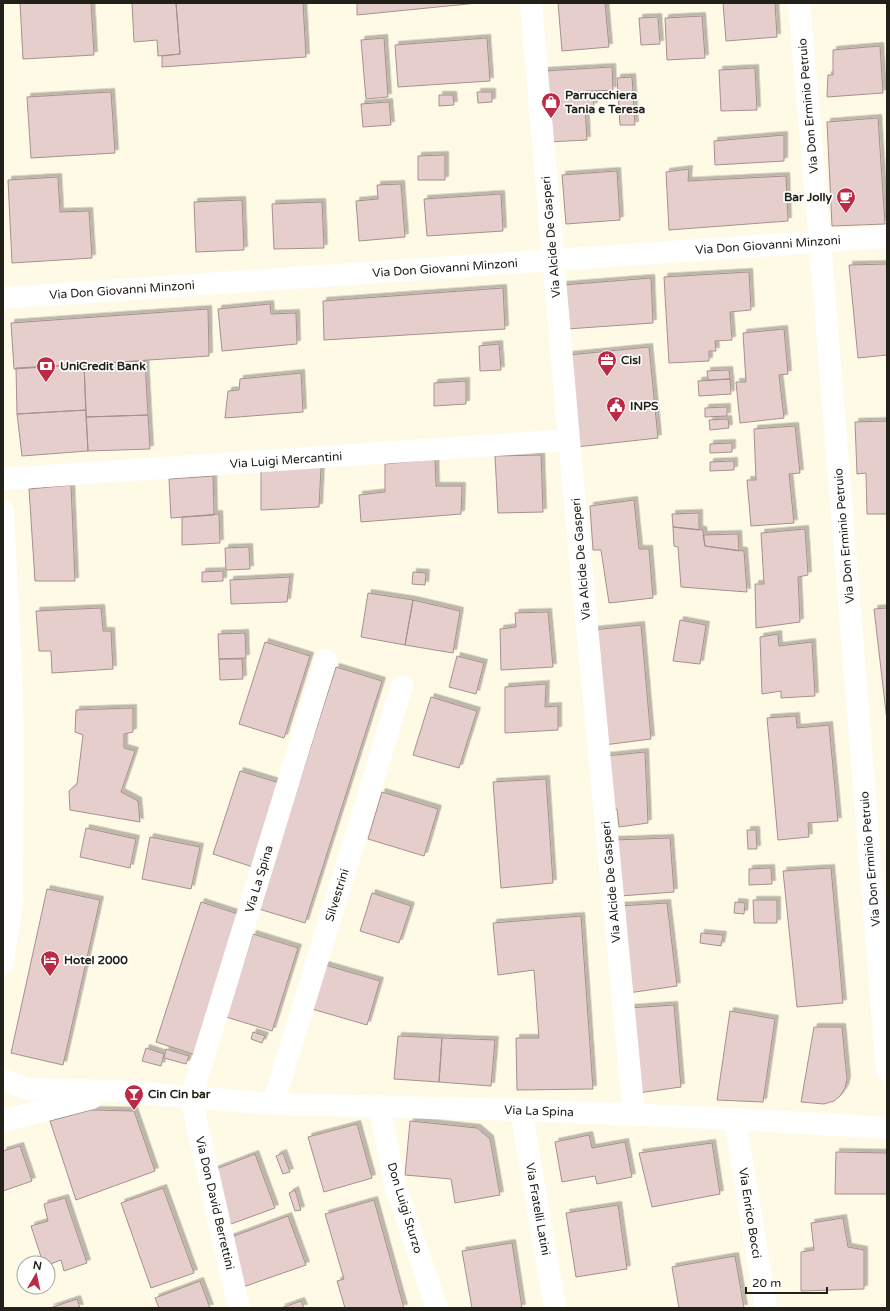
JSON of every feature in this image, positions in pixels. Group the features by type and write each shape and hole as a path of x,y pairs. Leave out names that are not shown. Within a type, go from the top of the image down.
{"street":[{"name":"Via Alcide De Gasperi","path":"531,3 569,440 634,1115"},
{"name":"Via Don Erminio Petruio","path":"799,3 820,242 887,1070"},
{"name":"Via Don Giovanni Minzoni","path":"3,298 887,237"},
{"name":"Via Luigi Mercantini","path":"3,479 569,440"},
{"path":"3,511 12,699 13,753 12,898 3,963"},
{"name":"Via La Spina","path":"191,1098 326,660"},
{"name":"Silvestrini","path":"273,1104 402,686"},
{"name":"Via La Spina","path":"3,1080 27,1089 116,1092 273,1104 521,1110 735,1119 887,1128"},
{"name":"Via La Spina","path":"3,1121 116,1092"},
{"name":"Via Don David Berrettini","path":"191,1098 238,1308"},
{"name":"Don Luigi Sturzo","path":"379,1106 396,1188 437,1308"},
{"name":"Via Fratelli Latini","path":"521,1110 555,1308"},
{"name":"Via Enrico Bocci","path":"735,1119 766,1308"}],"building":[{"path":"20,3 91,3 94,55 23,59"},
{"path":"132,3 176,3 180,54 158,56 157,40 134,42"},
{"path":"176,3 303,3 306,57 162,67 162,56 180,54"},
{"path":"357,3 478,3 357,15"},
{"path":"558,3 605,3 609,47 562,51"},
{"path":"723,3 775,3 777,37 726,41"},
{"path":"702,16 705,58 667,60 665,18"},
{"path":"658,17 660,44 641,45 639,18"},
{"path":"384,38 388,97 366,99 361,40"},
{"path":"487,38 490,81 398,87 395,45"},
{"path":"880,46 883,93 827,97 828,75 833,75 833,50"},
{"path":"612,67 613,90 570,92 570,95 593,94 594,106 585,107 587,140 548,142 544,71"},
{"path":"755,68 757,110 721,111 719,70"},
{"path":"632,77 635,125 620,125 617,78"},
{"path":"111,92 115,153 31,158 27,97"},
{"path":"477,92 492,92 492,102 478,103"},
{"path":"439,95 453,95 454,105 439,106"},
{"path":"389,102 391,125 363,127 361,104"},
{"path":"878,118 885,224 832,226 827,122"},
{"path":"784,135 784,161 715,165 714,141"},
{"path":"445,155 445,180 418,180 418,156"},
{"path":"689,169 688,181 786,176 788,221 669,230 666,172"},
{"path":"617,171 620,220 566,224 562,175"},
{"path":"58,177 60,212 89,211 92,258 12,263 8,180"},
{"path":"401,184 405,237 359,241 356,201 378,199 377,185"},
{"path":"501,194 503,231 427,236 424,199"},
{"path":"242,200 244,250 196,252 194,202"},
{"path":"322,202 324,248 274,249 272,204"},
{"path":"887,264 887,355 858,358 849,265"},
{"path":"749,272 751,310 730,312 732,340 715,341 716,351 709,351 709,361 669,363 664,277"},
{"path":"651,278 653,323 567,329 563,285"},
{"path":"503,288 505,329 324,340 323,301"},
{"path":"270,304 271,314 296,313 297,344 222,351 218,309"},
{"path":"208,309 209,356 14,369 11,323"},
{"path":"784,329 788,374 779,375 784,418 740,423 736,382 746,382 743,333"},
{"path":"499,344 501,370 480,371 479,346"},
{"path":"649,347 658,438 576,447 569,355"},
{"path":"145,361 148,415 86,417 84,364"},
{"path":"84,364 86,410 17,414 16,368"},
{"path":"729,370 730,379 708,380 707,371"},
{"path":"301,373 303,412 225,418 228,391 239,390 240,379"},
{"path":"730,379 731,394 699,396 698,381"},
{"path":"466,381 466,404 434,406 434,383"},
{"path":"727,407 727,416 705,417 705,408"},
{"path":"86,410 88,451 22,456 17,414"},
{"path":"148,415 150,449 88,451 86,417"},
{"path":"728,419 729,428 710,430 709,420"},
{"path":"887,421 887,514 867,514 866,473 857,474 855,422"},
{"path":"795,426 800,473 789,474 794,523 751,526 747,480 756,480 754,429"},
{"path":"732,443 732,452 710,453 710,444"},
{"path":"541,455 543,512 498,513 495,456"},
{"path":"435,459 436,486 462,486 461,514 361,522 359,495 385,492 385,464"},
{"path":"734,461 734,470 710,471 710,462"},
{"path":"321,467 319,507 261,510 261,471"},
{"path":"213,476 214,515 171,518 169,479"},
{"path":"71,485 75,581 35,581 29,489"},
{"path":"634,500 639,549 649,549 653,598 609,603 601,550 593,550 590,506"},
{"path":"699,513 699,530 673,527 672,514"},
{"path":"219,514 220,543 182,545 182,517"},
{"path":"673,527 703,530 705,546 744,551 747,592 681,587 678,547 674,546"},
{"path":"805,529 808,575 798,577 800,622 756,628 755,584 764,584 761,533"},
{"path":"738,534 739,551 705,546 703,535"},
{"path":"249,547 250,569 226,570 225,548"},
{"path":"223,571 223,581 202,582 202,572"},
{"path":"413,572 426,573 425,585 412,584"},
{"path":"290,577 287,602 231,604 230,580"},
{"path":"368,593 413,600 405,645 361,637"},
{"path":"413,600 460,611 453,653 405,645"},
{"path":"101,608 103,631 111,631 113,669 52,673 51,651 39,651 36,611"},
{"path":"887,608 887,721 874,609"},
{"path":"548,612 553,667 501,670 500,629 516,627 515,613"},
{"path":"680,620 706,625 700,664 673,661"},
{"path":"641,625 651,739 604,745 593,630"},
{"path":"245,633 246,658 219,659 218,634"},
{"path":"778,634 779,646 812,642 815,696 781,698 781,691 762,694 760,637"},
{"path":"265,642 310,656 284,738 239,724"},
{"path":"457,656 484,663 476,694 449,687"},
{"path":"219,659 242,659 243,679 220,680"},
{"path":"336,667 382,681 305,923 259,909"},
{"path":"546,684 545,707 558,706 558,730 505,733 505,687"},
{"path":"431,697 477,711 459,768 413,755"},
{"path":"133,708 133,732 124,734 124,748 135,751 121,792 138,801 140,822 70,810 69,791 77,784 83,735 75,732 76,710"},
{"path":"796,716 797,728 829,725 838,821 808,823 809,837 778,840 767,718"},
{"path":"645,752 648,823 619,827 617,809 609,810 606,756"},
{"path":"240,771 286,785 259,869 213,854"},
{"path":"546,779 553,883 501,888 493,782"},
{"path":"382,792 438,809 424,856 368,839"},
{"path":"86,828 136,839 130,868 80,857"},
{"path":"747,830 756,830 757,849 748,849"},
{"path":"150,837 200,847 191,889 142,879"},
{"path":"670,838 674,892 620,896 614,840"},
{"path":"771,868 772,884 749,885 749,869"},
{"path":"831,868 843,1003 797,1007 783,871"},
{"path":"47,889 100,900 63,1065 11,1053"},
{"path":"372,893 411,906 399,943 360,931"},
{"path":"753,900 777,900 777,923 754,923"},
{"path":"201,902 241,915 196,1055 156,1042"},
{"path":"735,902 745,903 744,914 734,913"},
{"path":"667,903 677,986 628,993 619,906"},
{"path":"581,916 593,1089 517,1090 516,1038 539,1038 534,970 498,975 493,923"},
{"path":"701,933 723,935 721,946 700,943"},
{"path":"253,934 298,948 272,1031 226,1017"},
{"path":"325,965 380,981 367,1025 312,1009"},
{"path":"674,1005 681,1087 638,1093 629,1008"},
{"path":"730,1011 775,1019 763,1102 717,1100"},
{"path":"814,1027 842,1027 847,1079 845,1088 840,1096 834,1101 824,1104 801,1102"},
{"path":"253,1032 265,1036 262,1043 251,1039"},
{"path":"398,1036 442,1038 439,1082 394,1079"},
{"path":"442,1038 495,1040 491,1086 439,1082"},
{"path":"146,1048 164,1054 161,1066 142,1061"},
{"path":"166,1049 189,1056 186,1064 164,1058"},
{"path":"91,1110 134,1111 155,1171 76,1200 50,1121"},
{"path":"410,1121 477,1128 490,1139 500,1195 455,1203 451,1179 405,1175"},
{"path":"357,1124 372,1178 324,1192 308,1137"},
{"path":"589,1135 592,1148 625,1142 632,1177 597,1184 595,1176 562,1182 555,1142"},
{"path":"712,1143 720,1194 652,1207 639,1153"},
{"path":"20,1146 32,1181 3,1191 3,1151"},
{"path":"836,1152 887,1153 887,1194 835,1194"},
{"path":"283,1153 290,1172 283,1174 276,1156"},
{"path":"255,1154 275,1208 231,1224 211,1171"},
{"path":"163,1188 194,1273 151,1288 121,1203"},
{"path":"295,1190 301,1210 295,1211 289,1193"},
{"path":"65,1198 87,1263 64,1271 61,1260 56,1262 56,1255 40,1255 31,1226 48,1221 44,1204"},
{"path":"374,1200 404,1308 345,1308 337,1281 344,1279 325,1214"},
{"path":"618,1205 627,1269 576,1277 566,1213"},
{"path":"288,1216 306,1265 243,1287 226,1239"},
{"path":"843,1218 848,1247 864,1250 864,1289 801,1291 801,1252 814,1250 811,1223"},
{"path":"512,1243 522,1308 472,1308 462,1251"},
{"path":"735,1256 744,1308 679,1308 672,1267"},
{"path":"200,1281 210,1308 159,1308 155,1298"},
{"path":"77,1299 80,1308 50,1308"},
{"path":"301,1301 304,1308 281,1308"}],"place":[{"name":"Parrucchiera Tania e Teresa","path":"551,119"},
{"name":"Bar Jolly","path":"846,214"},
{"name":"Cisl","path":"607,377"},
{"name":"UniCredit Bank","path":"46,383"},
{"name":"INPS","path":"616,423"},
{"name":"Hotel 2000","path":"50,977"},
{"name":"Cin Cin bar","path":"134,1111"}]}
